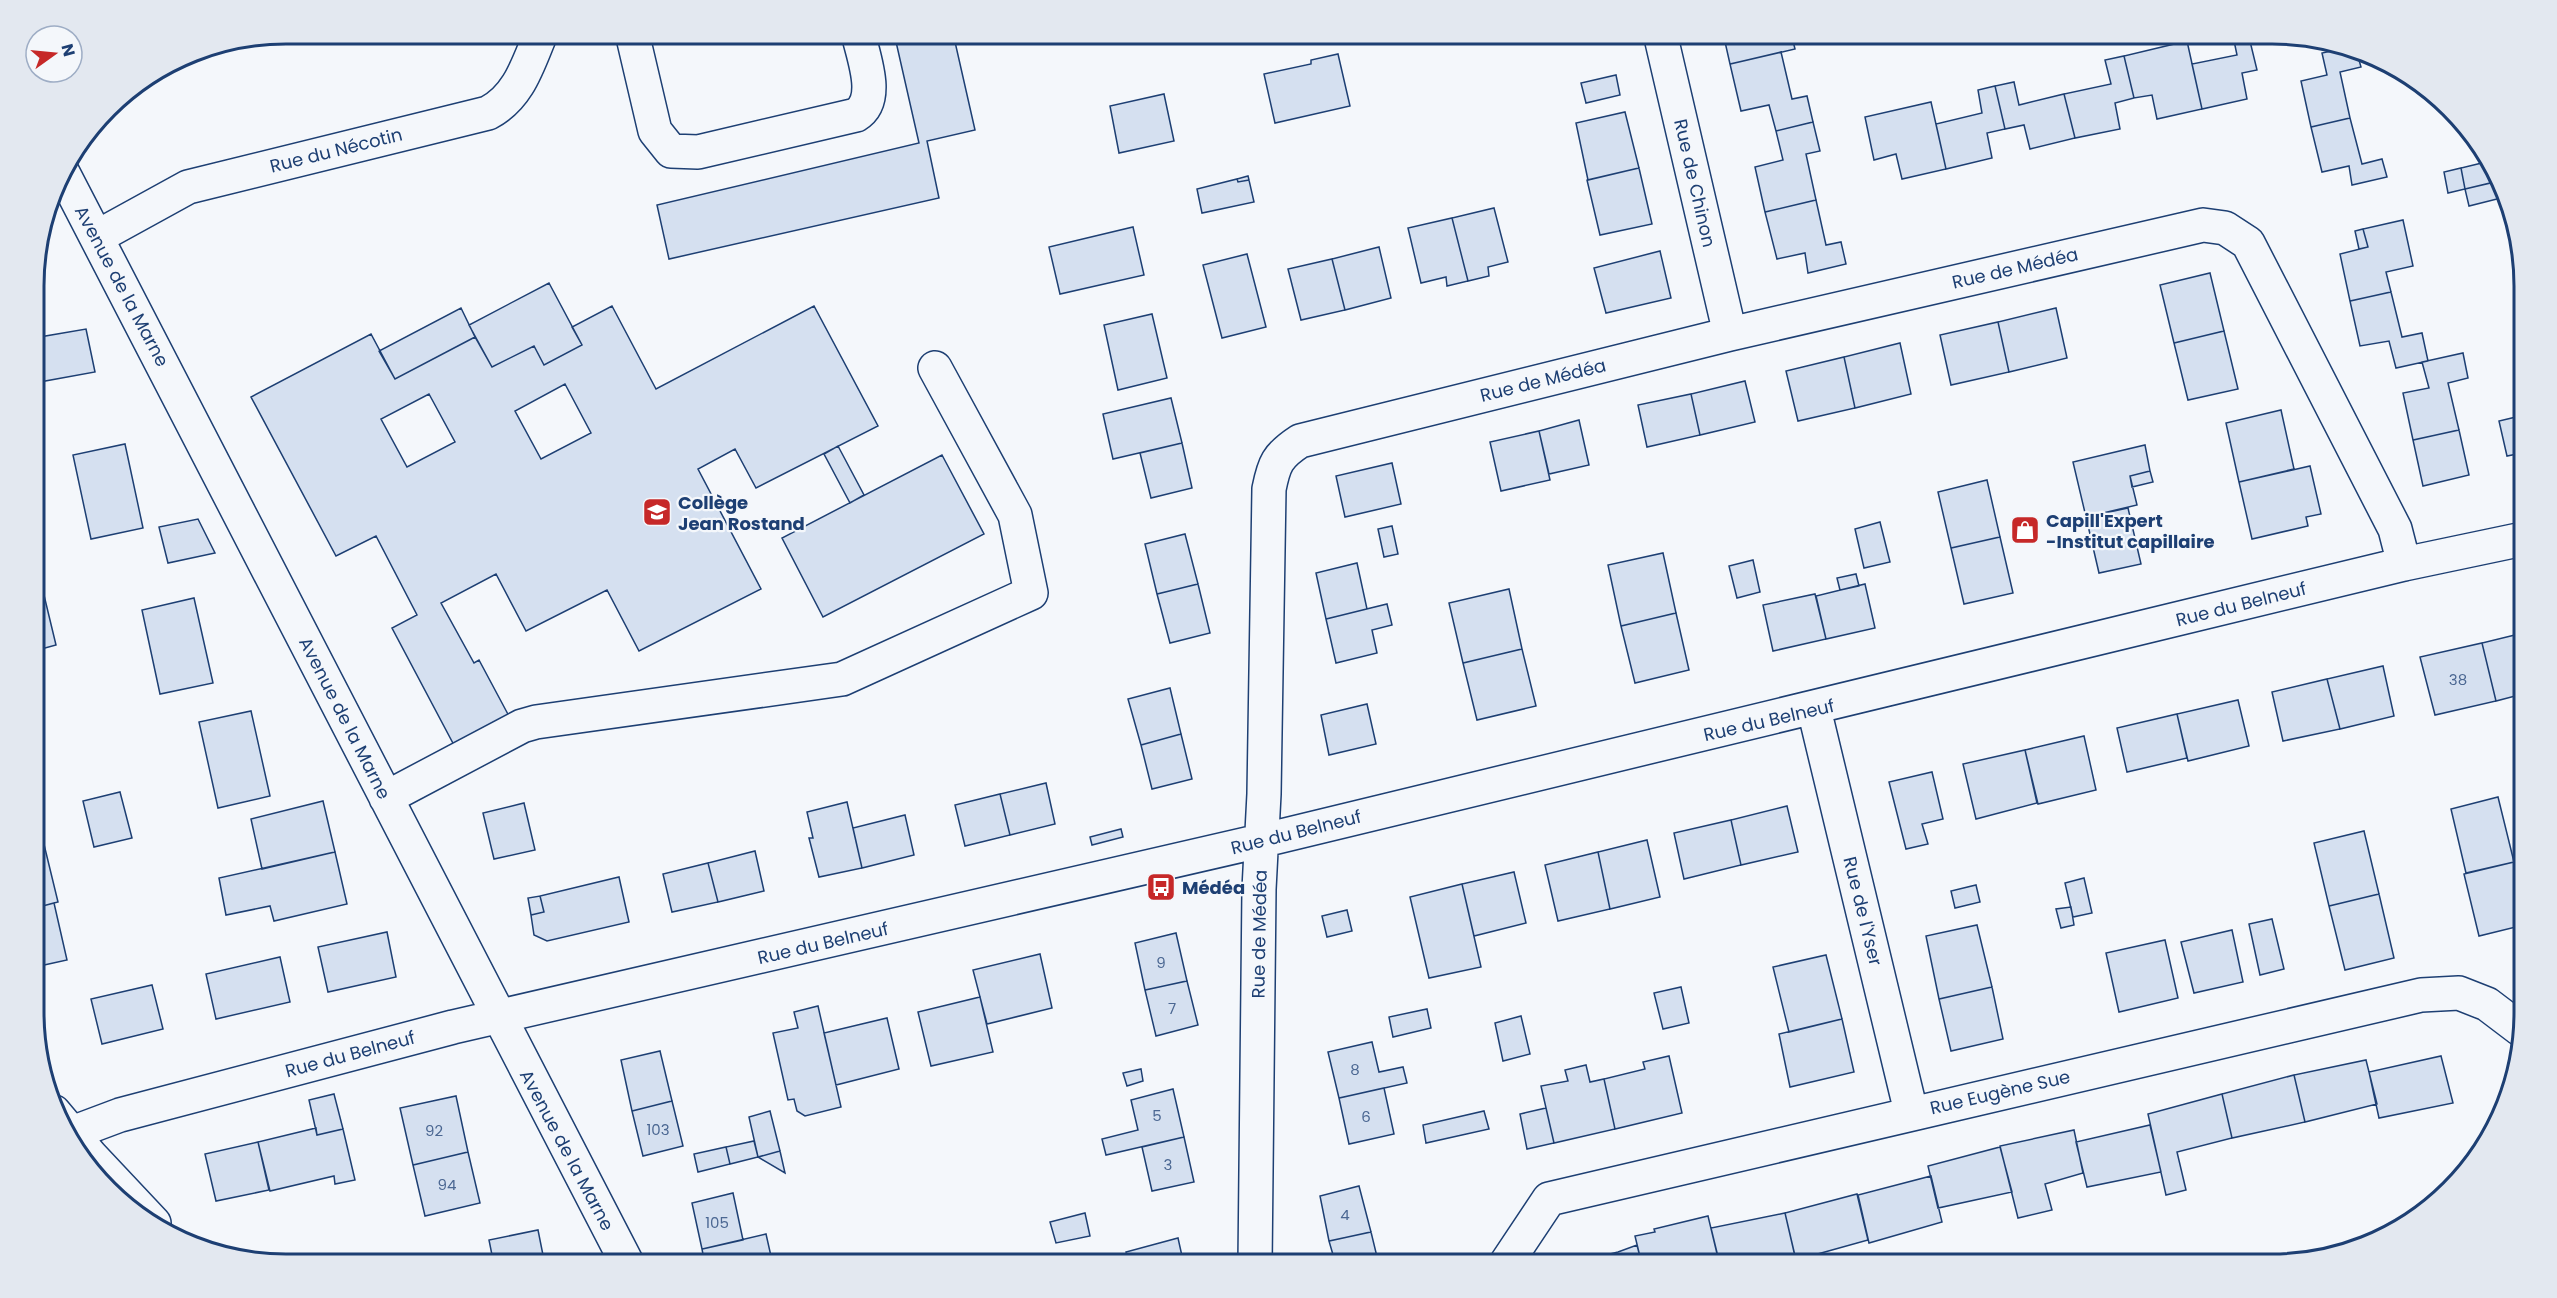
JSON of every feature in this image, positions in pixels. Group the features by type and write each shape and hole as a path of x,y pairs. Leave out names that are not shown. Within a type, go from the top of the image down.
{"street":[{"name":"Rue du Nécotin","path":"97,237 188,187 488,113 504,105 519,84 536,44"},
{"path":"635,44 655,131 671,151 698,152 856,115 864,110 868,99 868,85 860,44"},
{"name":"Rue de Chinon","path":"1663,44 1730,334"},
{"name":"Avenue de la Marne","path":"67,181 498,1018 622,1254"},
{"name":"Rue de Médéa","path":"1255,1254 1269,489 1274,465 1285,451 1300,441 1730,334 2203,225 2225,228 2248,243 2395,529 2404,564"},
{"path":"386,798 536,722 842,680 1031,593 1015,515 935,368"},
{"name":"Rue du Belneuf","path":"70,1122 120,1115 498,1018 1262,841 1814,709 2404,564 2514,540"},
{"name":"Rue de l'Yser","path":"1814,709 1911,1112"},
{"name":"Rue Eugène Sue","path":"1512,1254 1549,1199 1911,1112 2421,995 2459,993 2487,1004 2513,1024"},
{"path":"83,1145 133,1200"}],"building":[{"path":"896,44 955,44 975,130 927,141 939,198 669,259 657,205 919,143"},
{"path":"1725,44 1794,44 1795,49 1730,64"},
{"path":"2174,44 2188,44 2202,109 2157,119 2152,95 2134,98 2124,56"},
{"path":"2235,44 2251,44 2257,70 2242,73 2247,99 2202,109 2192,64 2237,55"},
{"path":"2331,51 2349,56 2359,60 2361,67 2340,72 2350,118 2311,127 2301,81 2327,75 2322,53"},
{"path":"1781,52 1792,99 1807,96 1813,122 1776,131 1769,105 1741,111 1730,64"},
{"path":"1338,54 1350,106 1275,123 1264,74 1311,64 1311,60"},
{"path":"2124,56 2134,98 2115,103 2120,129 2075,138 2064,94 2111,84 2105,60"},
{"path":"1616,75 1620,95 1586,103 1581,83"},
{"path":"2014,82 2019,105 2064,94 2075,138 2030,149 2024,125 2005,129 1995,86"},
{"path":"1995,86 2005,129 1987,133 1992,158 1946,169 1936,124 1982,113 1978,90"},
{"path":"1164,94 1174,141 1119,153 1110,106"},
{"path":"1931,102 1946,169 1902,179 1896,154 1874,160 1865,117"},
{"path":"1625,112 1639,168 1588,180 1576,123"},
{"path":"2350,118 2362,164 2382,159 2387,177 2352,185 2349,166 2322,172 2311,127"},
{"path":"1813,122 1820,151 1806,154 1816,200 1765,212 1755,167 1783,160 1776,131"},
{"path":"2480,163 2490,183 2465,189 2461,168"},
{"path":"1639,168 1652,224 1600,235 1587,180"},
{"path":"2461,168 2465,189 2448,193 2444,172"},
{"path":"1248,176 1249,180 1238,182 1237,179"},
{"path":"1237,179 1238,182 1249,180 1254,202 1202,213 1197,189"},
{"path":"2491,183 2497,199 2469,206 2465,189"},
{"path":"1816,200 1826,245 1841,242 1846,264 1808,273 1805,253 1777,259 1765,212"},
{"path":"1494,208 1508,262 1488,267 1489,276 1468,281 1452,218"},
{"path":"1452,218 1468,281 1447,286 1446,277 1421,283 1408,228"},
{"path":"2403,220 2413,266 2386,272 2391,292 2350,301 2340,254 2368,247 2363,229"},
{"path":"1133,227 1144,275 1060,294 1049,247"},
{"path":"2363,229 2368,247 2359,249 2355,231"},
{"path":"1379,247 1391,298 1345,310 1332,259"},
{"path":"1660,251 1671,298 1606,313 1594,268"},
{"path":"1247,254 1266,327 1222,338 1203,265"},
{"path":"1332,259 1345,310 1301,320 1288,269"},
{"path":"2210,273 2224,331 2174,343 2160,285"},
{"path":"549,283 582,345 544,365 534,346 492,367 469,325"},
{"path":"2391,292 2402,337 2422,333 2428,361 2396,368 2389,341 2360,346 2350,301"},
{"path":"612,306 656,389 814,306 878,426 756,488 735,449 698,469 761,589 639,651 607,590 526,631 496,574 441,603 474,663 479,660 510,718 455,747 392,628 417,615 376,536 336,556 251,397 371,334 395,379 475,337 492,367 534,346 544,365 582,345 572,327","holes":["565,384 591,433 541,459 515,411","429,394 455,442 407,467 381,419"]},
{"path":"461,308 475,337 395,379 379,351"},
{"path":"2056,308 2067,358 2009,372 1998,322"},
{"path":"1152,314 1167,378 1118,390 1104,325"},
{"path":"1998,322 2009,372 1951,385 1940,335"},
{"path":"86,329 95,372 44,381 44,336"},
{"path":"2224,331 2238,389 2188,400 2174,343"},
{"path":"1900,343 1911,394 1855,408 1844,357"},
{"path":"2463,353 2468,378 2448,383 2459,430 2413,440 2403,393 2429,388 2422,362"},
{"path":"1844,357 1855,408 1798,421 1786,371"},
{"path":"1745,381 1755,422 1700,435 1691,394"},
{"path":"1691,394 1700,435 1647,447 1638,405"},
{"path":"1171,398 1182,443 1113,459 1103,414"},
{"path":"2281,410 2294,469 2239,482 2226,423"},
{"path":"2514,417 2514,455 2507,456 2499,421"},
{"path":"1579,420 1589,465 1549,474 1539,431"},
{"path":"2459,430 2469,475 2423,486 2413,440"},
{"path":"1539,431 1550,480 1501,491 1490,442"},
{"path":"1182,443 1192,488 1151,498 1140,453"},
{"path":"125,444 143,528 91,539 73,455"},
{"path":"2145,445 2150,471 2130,476 2137,505 2086,517 2073,462"},
{"path":"838,446 864,495 850,503 824,454"},
{"path":"942,455 984,534 823,617 782,538"},
{"path":"1392,463 1401,504 1345,517 1336,476"},
{"path":"2310,466 2321,514 2306,517 2308,526 2252,539 2239,482"},
{"path":"2150,471 2153,482 2132,487 2130,476"},
{"path":"1987,480 2000,537 1951,548 1938,492"},
{"path":"2128,508 2141,564 2099,573 2086,517"},
{"path":"198,519 215,553 168,563 159,527"},
{"path":"1880,522 1890,562 1864,568 1855,529"},
{"path":"1392,526 1398,554 1384,557 1378,529"},
{"path":"1185,534 1198,584 1157,594 1145,544"},
{"path":"2000,537 2013,593 1964,604 1951,548"},
{"path":"1663,553 1676,613 1621,626 1608,565"},
{"path":"1753,560 1760,592 1737,598 1729,566"},
{"path":"1357,563 1367,609 1326,619 1316,573"},
{"path":"1856,574 1859,586 1840,590 1837,578"},
{"path":"1198,584 1210,633 1170,643 1157,594"},
{"path":"1865,584 1875,628 1826,639 1816,596"},
{"path":"1509,589 1522,649 1463,663 1449,603"},
{"path":"1815,594 1826,639 1773,651 1763,605"},
{"path":"44,595 56,645 44,648"},
{"path":"194,598 213,683 160,694 142,610"},
{"path":"1387,604 1392,625 1372,630 1377,653 1336,663 1326,619"},
{"path":"1676,613 1689,670 1635,683 1621,626"},
{"path":"2514,635 2514,696 2496,701 2482,643"},
{"path":"2482,643 2496,701 2435,715 2420,657"},
{"path":"1522,649 1536,706 1477,720 1463,663"},
{"path":"2383,666 2394,716 2340,729 2327,679"},
{"path":"2327,679 2340,729 2283,741 2272,692"},
{"path":"1170,688 1181,734 1141,745 1128,699"},
{"path":"2238,700 2249,746 2188,761 2177,714"},
{"path":"1367,704 1376,744 1329,755 1321,715"},
{"path":"251,711 270,796 218,808 199,722"},
{"path":"2177,714 2187,758 2127,772 2117,728"},
{"path":"1181,734 1192,779 1152,789 1141,745"},
{"path":"2084,736 2096,790 2038,804 2025,750"},
{"path":"2025,750 2037,803 1976,819 1963,764"},
{"path":"1932,772 1943,819 1922,824 1928,844 1906,849 1889,782"},
{"path":"1046,783 1055,824 1010,835 1000,794"},
{"path":"120,792 132,838 94,847 83,801"},
{"path":"1000,794 1010,835 965,846 955,805"},
{"path":"2498,797 2514,862 2466,873 2451,809"},
{"path":"323,801 335,852 262,869 251,819"},
{"path":"847,802 862,868 819,877 809,838 813,838 807,812"},
{"path":"524,803 535,850 494,859 483,813"},
{"path":"1787,806 1798,852 1741,865 1731,820"},
{"path":"905,815 914,855 862,868 853,828"},
{"path":"1731,820 1741,865 1684,879 1674,833"},
{"path":"1121,829 1123,837 1092,845 1090,837"},
{"path":"2364,831 2379,894 2329,906 2314,843"},
{"path":"1647,840 1660,897 1610,909 1598,852"},
{"path":"44,844 58,902 44,906"},
{"path":"755,851 764,891 718,902 708,863"},
{"path":"335,852 347,904 274,921 270,906 226,915 219,878"},
{"path":"1598,852 1610,909 1558,921 1545,865"},
{"path":"2514,862 2514,927 2479,936 2464,874"},
{"path":"708,863 718,902 672,912 663,874"},
{"path":"1514,872 1526,923 1474,936 1462,884"},
{"path":"619,877 629,922 547,941 534,935 531,915 544,912 540,896"},
{"path":"2084,878 2092,913 2073,917 2065,883"},
{"path":"1462,884 1481,967 1429,978 1410,897"},
{"path":"1976,885 1980,902 1955,908 1951,891"},
{"path":"2379,894 2394,958 2345,970 2329,906"},
{"path":"540,896 544,912 531,915 528,898"},
{"path":"54,903 67,960 44,965 44,906"},
{"path":"2071,907 2074,925 2061,928 2056,909"},
{"path":"1347,910 1352,931 1327,937 1322,916"},
{"path":"2272,919 2284,969 2260,975 2249,924"},
{"path":"1977,925 1992,987 1939,999 1926,936"},
{"path":"2232,930 2243,982 2194,993 2181,942"},
{"path":"387,932 396,977 328,992 318,947"},
{"path":"1176,933 1187,981 1145,990 1135,943"},
{"path":"2165,940 2178,998 2119,1012 2106,953"},
{"path":"1040,954 1052,1008 987,1024 973,970"},
{"path":"1826,955 1842,1019 1789,1032 1773,967"},
{"path":"280,957 290,1002 216,1019 206,974"},
{"path":"1187,981 1198,1025 1156,1036 1145,990"},
{"path":"152,985 163,1029 102,1044 91,999"},
{"path":"1681,987 1689,1023 1663,1029 1654,993"},
{"path":"1992,987 2003,1039 1951,1051 1939,999"},
{"path":"980,997 993,1052 931,1066 918,1012"},
{"path":"818,1006 841,1107 805,1116 797,1111 794,1099 788,1100 773,1033 798,1028 794,1012"},
{"path":"1427,1009 1431,1028 1393,1037 1389,1017"},
{"path":"1521,1016 1530,1054 1503,1061 1495,1023"},
{"path":"887,1018 899,1069 836,1085 824,1033"},
{"path":"1842,1019 1854,1072 1790,1087 1779,1034"},
{"path":"1372,1042 1379,1072 1403,1067 1407,1083 1339,1098 1328,1052"},
{"path":"660,1051 672,1101 632,1111 621,1060"},
{"path":"1669,1056 1682,1113 1615,1129 1604,1079 1645,1069 1643,1062"},
{"path":"2441,1056 2453,1103 2379,1118 2369,1072"},
{"path":"2366,1060 2377,1104 2305,1122 2294,1075"},
{"path":"1586,1065 1590,1082 1604,1079 1615,1129 1554,1143 1541,1086 1568,1081 1565,1070"},
{"path":"1141,1069 1143,1081 1127,1086 1123,1073"},
{"path":"2294,1075 2305,1122 2232,1138 2222,1094"},
{"path":"1384,1088 1394,1134 1349,1144 1339,1098"},
{"path":"1173,1089 1184,1137 1106,1155 1102,1139 1138,1130 1131,1100"},
{"path":"334,1094 343,1129 317,1135 309,1100"},
{"path":"2222,1094 2232,1138 2177,1152 2186,1190 2166,1195 2148,1114"},
{"path":"456,1096 468,1152 413,1165 400,1108"},
{"path":"672,1101 683,1146 643,1156 632,1111"},
{"path":"1546,1108 1554,1143 1527,1149 1520,1114"},
{"path":"770,1111 780,1151 758,1157 749,1117"},
{"path":"1484,1111 1489,1129 1426,1143 1423,1125"},
{"path":"2150,1125 2161,1172 2087,1187 2076,1142"},
{"path":"316,1128 317,1135 343,1129 355,1180 335,1184 334,1176 270,1191 258,1142"},
{"path":"2074,1130 2083,1173 2045,1184 2052,1210 2018,1218 2000,1146"},
{"path":"1184,1137 1194,1182 1152,1191 1142,1147"},
{"path":"754,1141 758,1157 730,1164 726,1147"},
{"path":"258,1142 269,1190 216,1201 205,1154"},
{"path":"726,1147 730,1164 698,1172 694,1154"},
{"path":"2000,1147 2012,1192 1938,1208 1928,1166"},
{"path":"780,1151 785,1173 758,1157"},
{"path":"468,1152 480,1203 425,1216 413,1165"},
{"path":"1931,1176 1942,1222 1869,1243 1858,1195"},
{"path":"1359,1186 1371,1232 1329,1241 1320,1196"},
{"path":"733,1193 743,1240 702,1249 692,1203"},
{"path":"1857,1194 1868,1240 1818,1254 1795,1254 1785,1213"},
{"path":"1085,1213 1090,1236 1056,1243 1050,1222"},
{"path":"1785,1213 1794,1254 1717,1254 1711,1228"},
{"path":"1708,1216 1717,1254 1639,1254 1635,1236 1655,1232 1654,1229"},
{"path":"538,1230 543,1254 492,1254 489,1240"},
{"path":"1371,1232 1376,1254 1333,1254 1329,1241"},
{"path":"766,1234 771,1254 703,1254 702,1249"},
{"path":"1178,1238 1182,1254 1127,1254 1126,1252"},
{"path":"1637,1245 1639,1254 1610,1254"}],"place":[{"name":"Collège Jean Rostand","path":"657,512"},
{"name":"Capill'Expert -Institut capillaire","path":"2025,530"},
{"name":"Médéa","path":"1161,887"}]}
